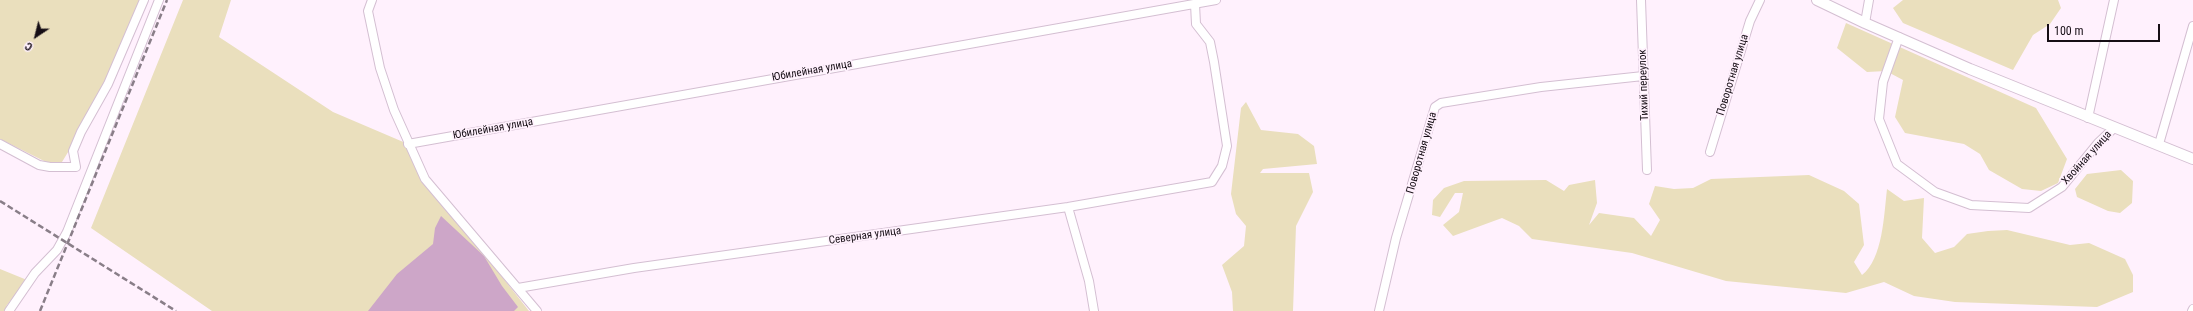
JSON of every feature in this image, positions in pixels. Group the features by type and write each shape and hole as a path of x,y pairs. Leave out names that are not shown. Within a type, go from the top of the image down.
{"street":[{"path":"76,167 73,151 81,132 108,84 144,0"},
{"path":"9,311 35,273 57,250 67,232 88,176 160,0"},
{"path":"372,0 368,11 380,68 394,110 425,179 537,311"},
{"name":"Юбилейная улица","path":"408,144 1216,0"},
{"name":"Тихий переулок","path":"1641,0 1647,170"},
{"name":"Поворотная улица","path":"1710,152 1750,20 1760,0"},
{"path":"1817,0 1865,23 2088,118 2159,144 2193,159"},
{"path":"1865,23 1869,0"},
{"path":"2088,118 2114,0"},
{"name":"Северная улица","path":"518,288 634,268 738,255 1068,207 1212,182 1222,166 1226,146 1210,42 1196,24 1195,4"},
{"path":"2159,144 2193,26"},
{"name":"Хвойная улица","path":"1899,37 1883,82 1879,118 1897,164 1935,192 1971,205 2029,208 2062,187 2098,143 2114,128"},
{"name":"Поворотная улица","path":"1379,311 1396,238 1435,107 1441,103 1541,87 1643,76"},
{"path":"0,144 39,165 50,167 76,167 88,176"},
{"path":"1068,207 1089,281 1094,311"}],"shaded area":[{"path":"0,0 148,0 119,63 62,162 50,164 0,139"},
{"path":"183,0 231,0 219,37 333,112 408,144 425,179 529,311 212,311 91,228"},
{"path":"1903,0 2058,0 2061,8 2050,24 2033,35 2013,70 1903,23 1893,8"},
{"path":"1846,23 2036,108 2067,159 2058,183 2041,191 2022,189 1989,170 1980,154 1964,144 1905,133 1895,117 1903,80 1886,71 1867,72 1837,48"},
{"path":"1246,102 1261,130 1298,134 1314,146 1317,164 1263,169 1260,173 1309,173 1313,192 1296,226 1293,311 1233,311 1232,292 1222,265 1244,246 1246,226 1236,214 1231,194 1241,108"},
{"path":"2121,170 2133,181 2132,203 2120,213 2108,211 2077,197 2075,189 2087,174"},
{"path":"1809,175 1844,191 1859,204 1864,245 1854,262 1862,275 1869,268 1878,247 1883,223 1887,189 1904,201 1924,198 1922,238 1935,253 1954,247 1967,234 1988,231 2007,230 2070,245 2089,243 2125,259 2133,275 2133,292 2097,307 1955,302 1914,296 1884,282 1846,293 1726,281 1632,253 1532,239 1519,226 1502,218 1453,236 1443,225 1459,212 1463,193 1455,193 1440,217 1432,215 1433,200 1444,188 1464,181 1546,180 1564,191 1569,185 1595,180 1597,203 1589,225 1599,213 1634,218 1651,236 1660,220 1649,204 1655,186 1674,189 1693,188 1711,179"},
{"path":"441,216 484,256 502,286 518,307 514,311 368,311 397,274 433,244 435,228"},
{"path":"0,269 27,280 7,305 5,311 0,311"}],"railway":[{"path":"40,311 167,0"},
{"path":"0,201 176,311"}]}
